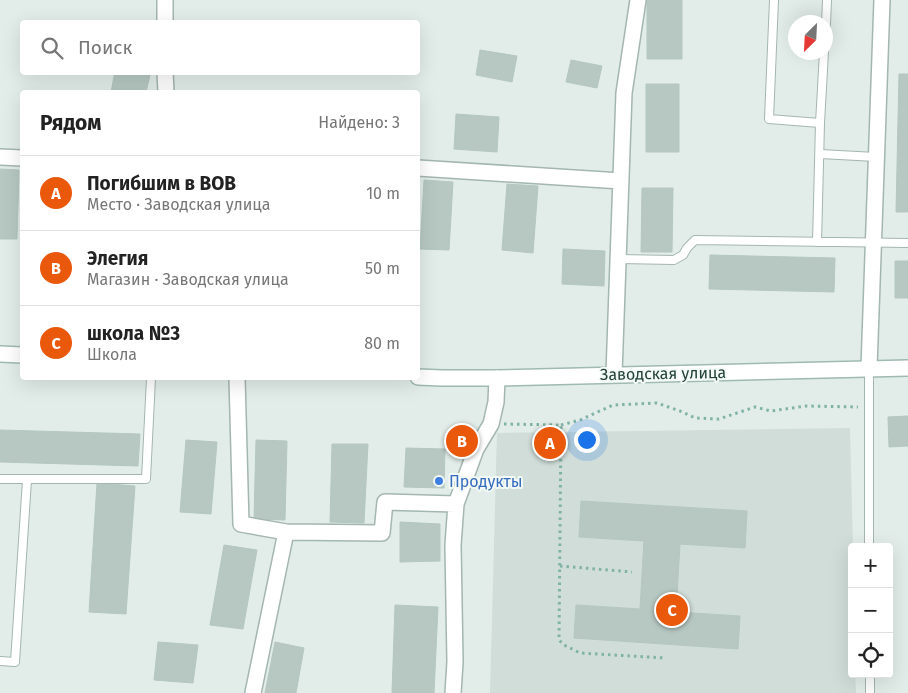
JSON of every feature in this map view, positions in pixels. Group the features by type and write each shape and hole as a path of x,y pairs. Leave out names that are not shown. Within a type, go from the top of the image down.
{"street":[{"path":"165,0 165,20"},
{"path":"614,374 624,93 638,0"},
{"path":"869,368 882,0"},
{"path":"166,75 166,90"},
{"path":"0,157 20,158"},
{"path":"420,168 621,181"},
{"path":"0,354 20,355"},
{"name":"Заводская улица","path":"420,377 497,378 908,368"},
{"path":"453,693 455,662 454,545 456,504 476,449 491,424 496,402 497,378"},
{"path":"237,380 240,524 286,532 382,534 385,502 456,504"},
{"path":"253,693 286,532"}],"lane":[{"path":"774,0 769,119 820,123"},
{"path":"826,15 827,0"},
{"path":"817,242 824,60"},
{"path":"820,154 876,156"},
{"path":"618,259 674,260 683,255 695,240 908,243"},
{"path":"869,368 869,543"},
{"path":"0,479 146,479 150,380"},
{"path":"0,661 15,662 27,480"},
{"path":"870,678 870,693"}],"path":[{"path":"491,424 561,425 580,420 613,405 657,403 695,418 719,419 754,406 771,411 806,406 869,407"},
{"path":"561,425 559,640 564,645 580,653 666,658"},
{"path":"560,566 632,572"}],"shaded area":[{"path":"850,428 853,543 848,543 848,678 855,678 856,693 490,693 497,433"}],"building":[{"path":"647,0 682,0 682,59 647,59"},
{"path":"480,50 517,56 512,82 476,75"},
{"path":"571,60 602,66 597,88 566,82"},
{"path":"899,74 908,74 908,212 896,212"},
{"path":"114,75 150,75 146,90 111,90"},
{"path":"646,84 679,84 679,152 646,152"},
{"path":"456,114 499,117 497,152 454,149"},
{"path":"0,169 19,170 17,239 0,239"},
{"path":"424,180 453,182 449,250 420,249"},
{"path":"507,184 538,186 533,253 502,250"},
{"path":"642,188 673,188 672,252 641,252"},
{"path":"563,249 605,251 604,286 562,284"},
{"path":"710,255 835,258 834,292 709,289"},
{"path":"895,261 908,261 908,298 895,298"},
{"path":"908,416 908,446 889,447 888,417"},
{"path":"0,430 140,434 138,466 0,462"},
{"path":"186,440 217,442 211,514 180,512"},
{"path":"256,440 287,441 285,520 254,519"},
{"path":"332,444 368,444 364,523 330,522"},
{"path":"406,448 445,449 444,488 404,487"},
{"path":"97,483 135,486 126,614 89,612"},
{"path":"581,501 747,511 745,548 680,544 676,612 740,616 738,649 574,638 576,605 640,609 644,541 579,537"},
{"path":"400,522 440,524 440,561 400,562"},
{"path":"224,545 257,550 243,629 210,625"},
{"path":"395,605 438,607 434,693 392,693"},
{"path":"158,642 198,645 193,683 154,680"},
{"path":"275,642 304,648 296,693 265,693"}],"place":[{"name":"Элегия","path":"462,441"},
{"name":"Погибшим в ВОВ","path":"550,443"},
{"name":"Продукты","path":"439,481"},
{"name":"школа №3","path":"672,610"}]}
